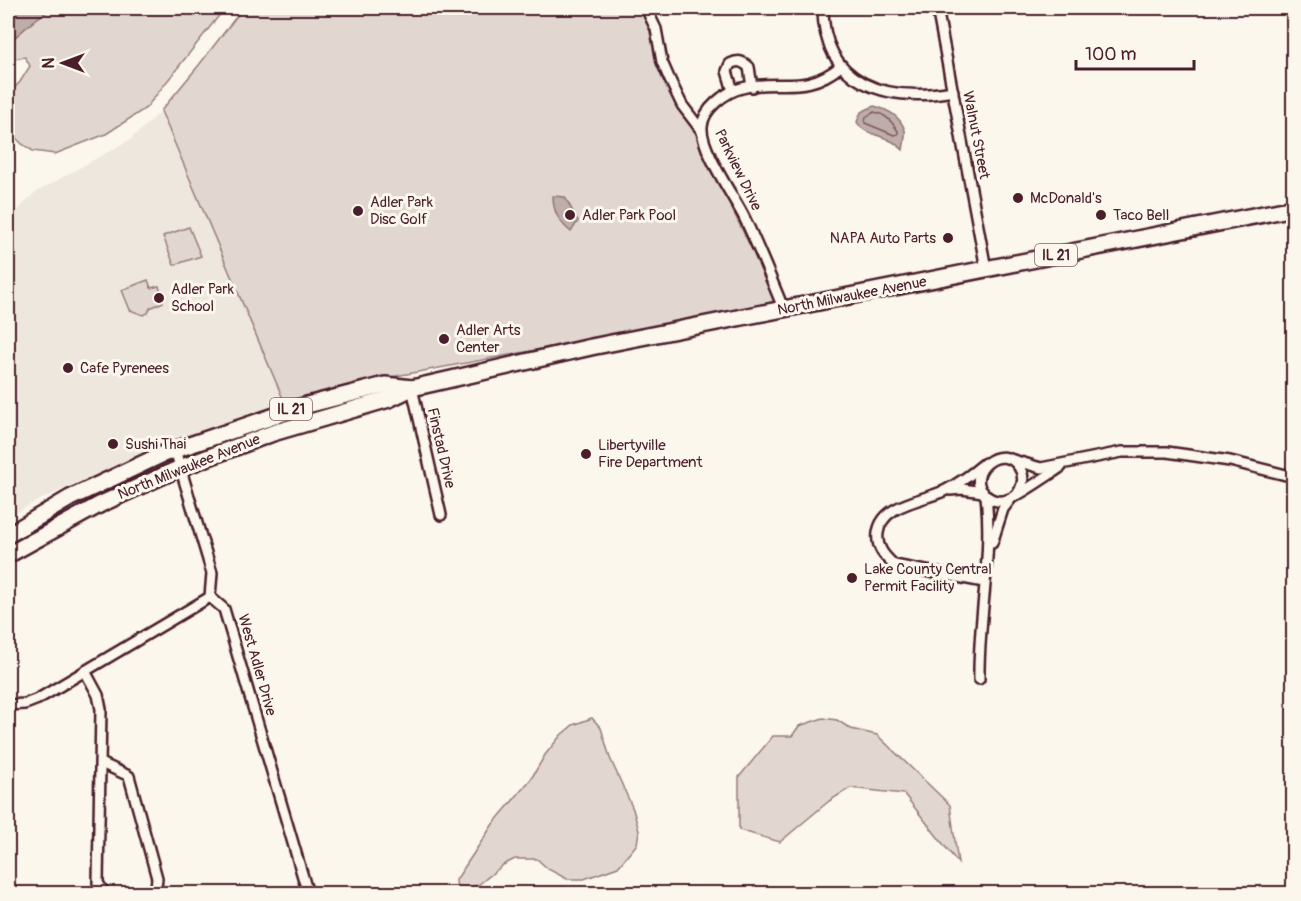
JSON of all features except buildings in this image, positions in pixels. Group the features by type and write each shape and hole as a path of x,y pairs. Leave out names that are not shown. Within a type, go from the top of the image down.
{"main road":[{"name":"North Milwaukee Avenue","path":"8,555 101,504 180,468 273,433 389,399 412,388 591,347 1293,208"},
{"name":"North Milwaukee Avenue","path":"8,534 42,513 112,477 174,450 307,405 385,385 412,388"},
{"path":"8,525 22,516 42,513"}],"street":[{"path":"646,8 656,29 662,62 669,78 682,105 701,130"},
{"path":"823,8 827,39 841,66 858,80 878,90 916,95 952,91"},
{"name":"Walnut Street","path":"937,8 986,269"},
{"path":"733,91 727,71 730,64 735,61 742,62 749,67 752,87"},
{"name":"Parkview Drive","path":"784,310 743,214 710,154 701,130 710,108 726,94 752,87 792,86 813,82 829,76 841,66"},
{"name":"Finstad Drive","path":"412,388 441,515"},
{"path":"8,705 25,704 38,699 210,597 212,573 174,450"},
{"path":"984,582 894,565 880,549 878,540 879,528 884,518 892,510 944,491 999,457 1041,468 1122,452 1167,453 1230,461 1293,477"},
{"path":"1013,460 1022,472 1022,487 1018,493"},
{"path":"986,566 999,518 1010,500 1069,463"},
{"path":"979,679 979,644 989,523 979,476 985,464"},
{"path":"944,491 962,489 984,494 999,502 1010,500"},
{"name":"West Adler Drive","path":"210,597 224,609 308,894"},
{"path":"85,671 98,695 101,709 98,884 105,894"},
{"path":"100,762 129,776 157,878 156,889 151,894"}],"shaded area":[{"path":"52,8 225,8 146,108 106,134 55,154 33,151 8,130 8,94 20,82 30,66 25,57 8,60 8,43"},
{"name":"Adler Park Disc Golf","path":"243,8 644,8 655,29 659,60 692,123 777,301 579,342 380,379 284,401 161,111"},
{"name":"Adler Park School","path":"161,111 284,401 145,451 31,504 8,518 8,221 33,194 131,139"},
{"path":"189,227 201,256 174,265 163,236"},
{"path":"148,280 151,288 159,286 163,302 150,308 148,313 143,315 130,310 122,290"},
{"path":"592,718 601,728 610,758 633,809 639,831 637,844 618,867 584,879 567,879 548,869 537,859 515,859 503,865 478,885 457,890 456,880 493,824 531,779 545,755 561,735 573,725"},
{"path":"823,718 837,720 851,729 877,735 950,805 958,863 904,794 850,788 829,801 780,842 739,830 739,777 773,736 792,736 799,726"}],"water":[{"path":"8,8 52,8 8,43"},
{"path":"874,106 892,114 903,125 905,140 903,150 893,142 868,132 857,122 861,112"},
{"name":"Adler Park Pool","path":"553,196 565,197 578,221 571,232 558,216"}],"place":[{"name":"McDonald's","path":"1018,198"},
{"name":"Adler Park Disc Golf","path":"358,211"},
{"name":"Adler Park Pool","path":"570,215"},
{"name":"Taco Bell","path":"1101,215"},
{"name":"NAPA Auto Parts","path":"948,238"},
{"name":"Adler Park School","path":"159,298"},
{"name":"Adler Arts Center","path":"444,339"},
{"name":"Cafe Pyrenees","path":"68,368"},
{"name":"Sushi Thai","path":"113,444"},
{"name":"Libertyville Fire Department","path":"586,454"},
{"name":"Lake County Central Permit Facility","path":"852,578"}]}
